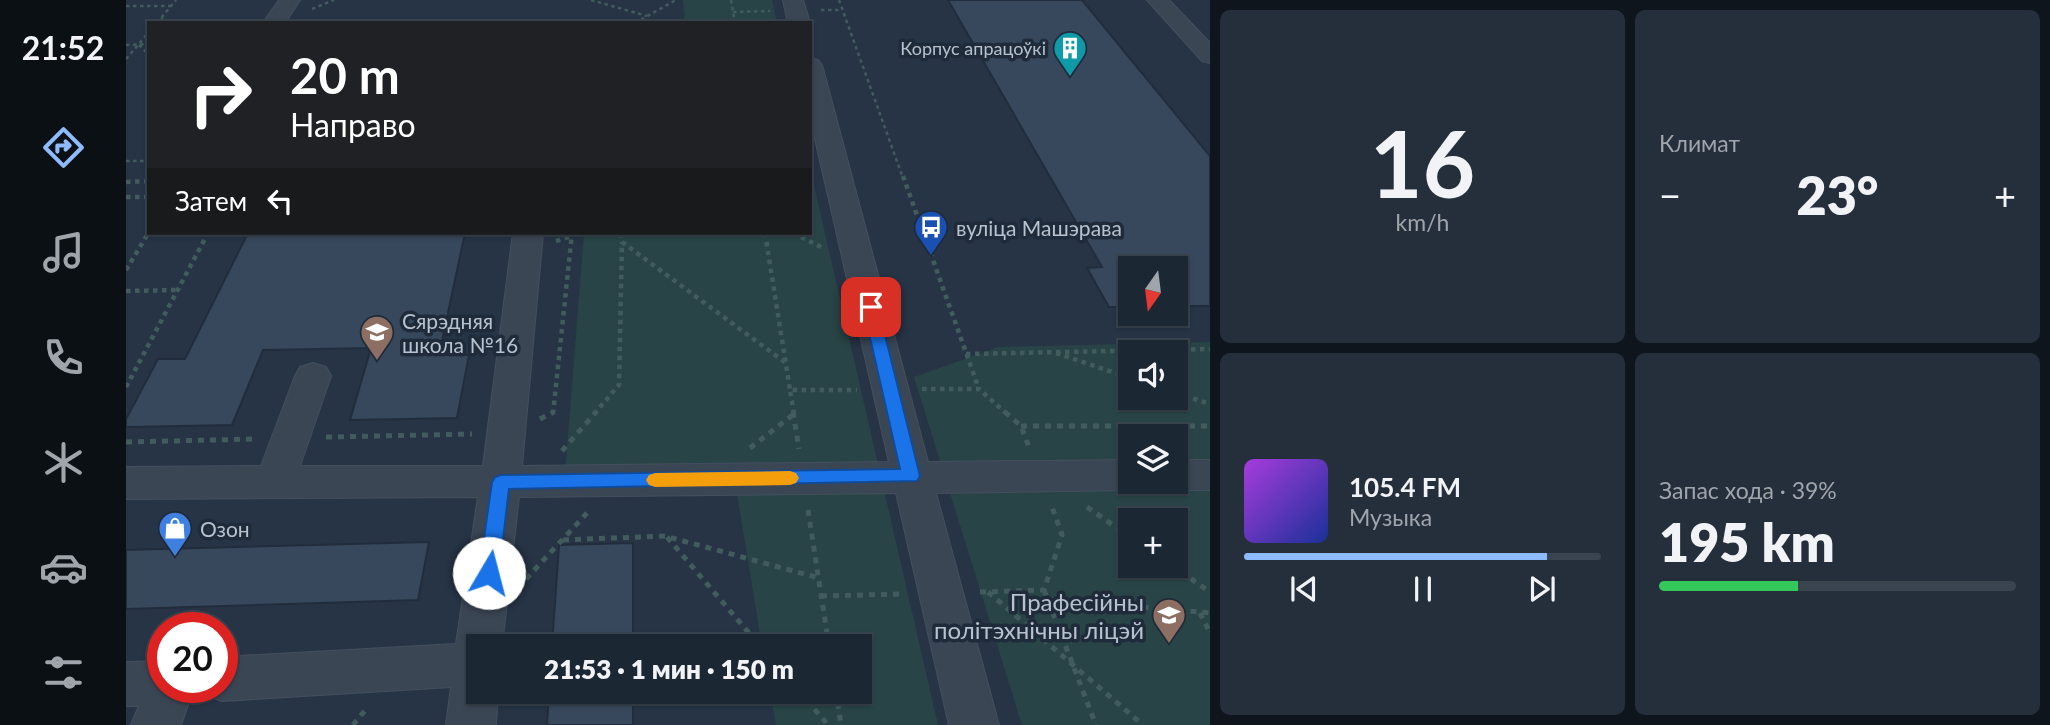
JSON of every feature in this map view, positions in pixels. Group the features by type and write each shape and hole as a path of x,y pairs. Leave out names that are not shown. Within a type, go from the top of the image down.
{"street":[{"path":"275,21 290,0"},
{"path":"793,0 798,21"},
{"path":"1157,0 1210,57"},
{"path":"812,73 974,725"},
{"path":"482,634 519,482 507,433 528,235"},
{"path":"275,481 313,376"},
{"path":"126,483 426,480 519,482 1118,475"},
{"path":"1188,475 1210,475"},
{"path":"238,678 466,650"},
{"path":"126,684 147,683"},
{"path":"156,725 164,703"},
{"path":"471,725 473,704"}],"path":[{"path":"159,21 176,0"},
{"path":"591,0 647,16"},
{"path":"638,21 676,0"},
{"path":"731,0 735,21"},
{"path":"839,0 979,389"},
{"path":"126,6 171,6"},
{"path":"161,18 165,21"},
{"path":"126,59 147,34"},
{"path":"126,45 147,44"},
{"path":"138,45 147,53"},
{"path":"127,161 147,161"},
{"path":"126,182 147,181"},
{"path":"126,197 147,197"},
{"path":"126,270 147,235"},
{"path":"126,387 207,235"},
{"path":"126,442 507,433 554,413 572,235"},
{"path":"519,482 619,385 621,235"},
{"path":"765,235 790,390"},
{"path":"622,242 786,362"},
{"path":"126,292 177,290"},
{"path":"967,354 1210,349"},
{"path":"1052,352 1118,374"},
{"path":"1188,397 1210,404"},
{"path":"1021,426 1210,426"},
{"path":"490,634 563,540 615,480"},
{"path":"563,540 665,536 819,578"},
{"path":"665,536 750,634"},
{"path":"1188,577 1210,592"},
{"path":"1044,590 1096,725"},
{"path":"987,591 1143,725"},
{"path":"821,596 827,634"},
{"path":"1047,599 1210,613"},
{"path":"1200,612 1210,633"},
{"path":"810,704 828,725"},
{"path":"838,704 841,725"}],"green space":[{"path":"683,0 772,0 777,21 685,21"},
{"path":"812,177 938,725 776,725 772,704 872,704 872,634 760,634 733,470 565,474 584,235 812,235"},
{"path":"1210,342 1210,725 1022,725 914,377 999,347 1118,344 1118,410 1188,410 1188,343"}],"building":[{"name":"Корпус апрацоўкі","path":"948,0 1082,0 1210,156 1210,306 1188,306 1188,256 1118,256 1118,307 1109,307 1087,268 1102,267"},
{"path":"247,235 465,235 439,355 469,355 457,418 350,420 371,348 263,350 232,425 126,427 126,419 158,359 185,359"},
{"path":"429,542 418,600 126,609 126,550"},
{"path":"633,543 633,634 553,634 559,545"},
{"path":"548,704 633,704 633,725 547,725"}],"slow traffic":[{"path":"655,480 790,478"}],"place":[{"name":"Корпус апрацоўкі","path":"1070,78"},
{"name":"вуліца Машэрава","path":"931,257"},
{"name":"Сярэдняя школа №16","path":"377,362"},
{"name":"Озон","path":"175,558"},
{"name":"Прафесійны політэхнічны ліцэй","path":"1169,645"}],"route":[{"path":"489,573 501,482 911,476 871,307"}]}
